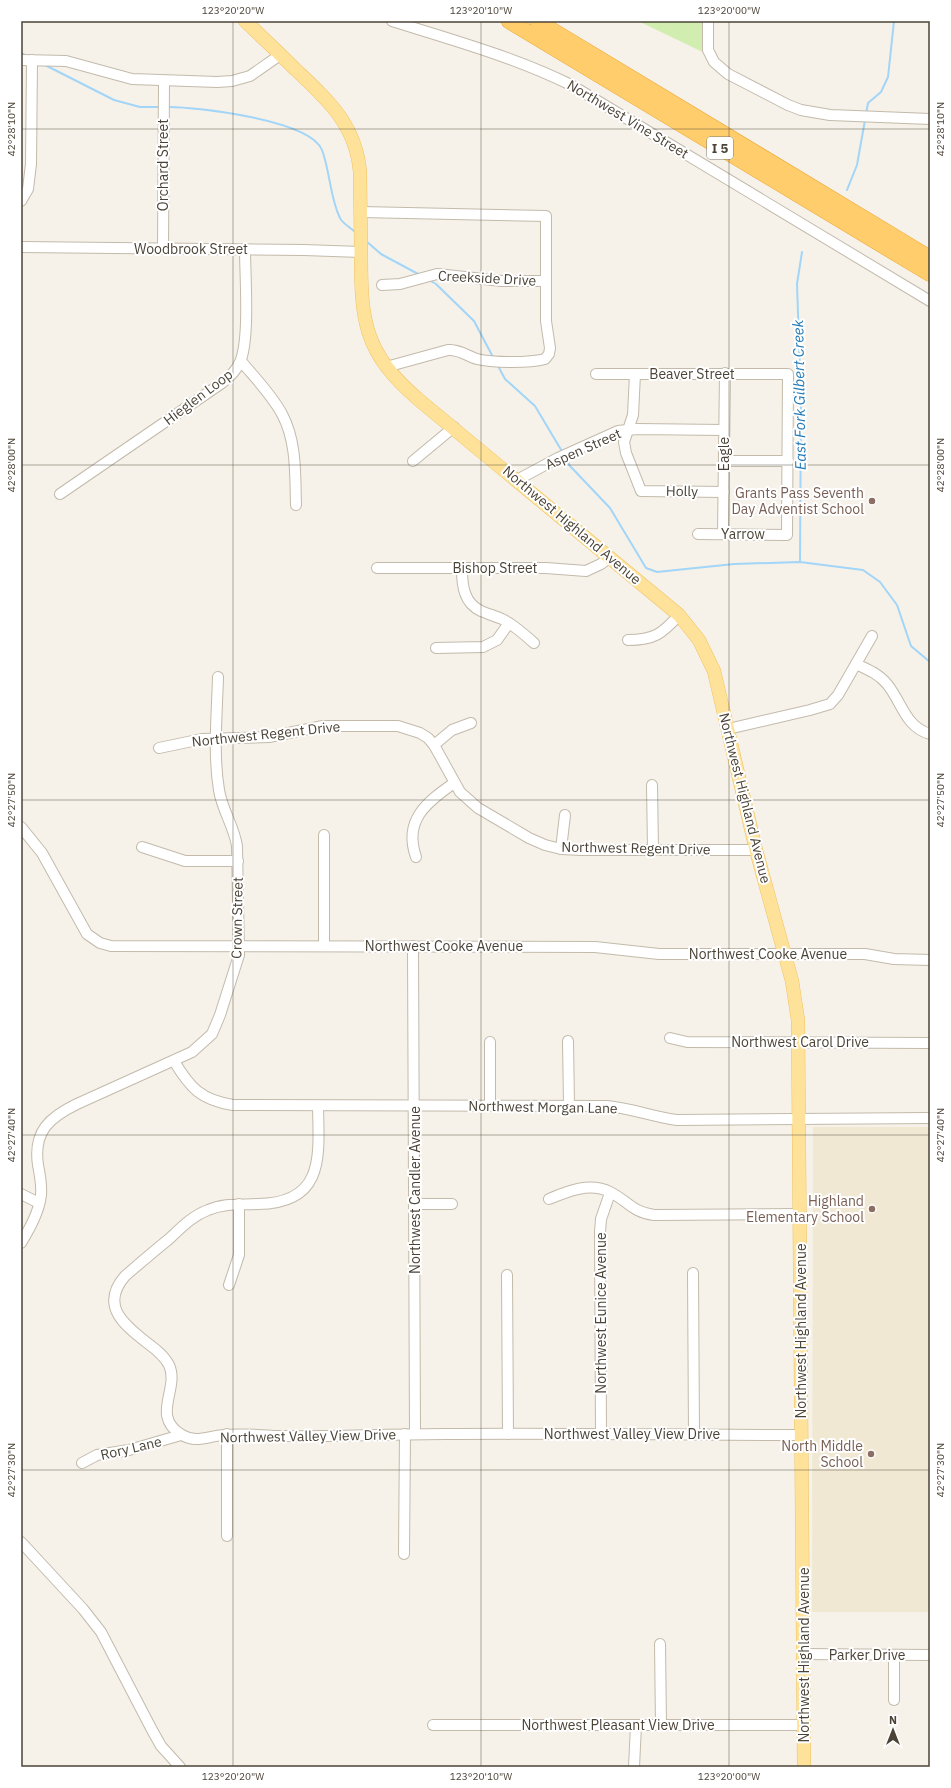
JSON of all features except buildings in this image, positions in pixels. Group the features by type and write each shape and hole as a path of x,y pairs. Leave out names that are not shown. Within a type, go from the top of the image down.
{"highway":[{"name":"I 5","path":"509,21 930,274"},
{"name":"I 5","path":"537,21 930,258"}],"main road":[{"name":"Northwest Highland Avenue","path":"245,21 330,104 344,121 350,134 359,163 362,300 365,324 374,346 386,367 406,388 679,615 699,640 710,661 728,729 756,850 796,1002 799,1042 801,1214 804,1767"}],"street":[{"name":"Northwest Vine Street","path":"392,21 508,58 543,71 571,85 930,301"},
{"path":"708,21 708,50 714,62 728,74 788,105 801,110 830,115 930,119"},
{"path":"21,60 66,61 132,79 218,82 241,79 257,72 280,55"},
{"path":"21,201 28,189 30,164 32,60"},
{"name":"Orchard Street","path":"162,249 164,81"},
{"path":"361,212 546,216 546,321 550,348 545,359 529,361 484,360 454,350 448,350 386,367"},
{"name":"Woodbrook Street","path":"21,247 245,249 361,252"},
{"name":"Hieglen Loop","path":"60,494 222,383 234,373 241,361 245,329 245,249"},
{"name":"Creekside Drive","path":"382,285 400,284 437,274 502,281 546,281"},
{"path":"241,361 276,404 287,426 294,458 296,505"},
{"name":"Beaver Street","path":"596,374 788,374 788,461"},
{"path":"628,430 633,415 634,374"},
{"name":"Eagle","path":"723,534 725,374"},
{"path":"413,461 454,427"},
{"name":"Holly","path":"628,430 625,446 641,491 724,492"},
{"name":"Aspen Street","path":"517,480 618,431 724,430"},
{"path":"724,461 788,461"},
{"name":"Yarrow","path":"698,534 787,534 788,461"},
{"name":"Bishop Street","path":"377,568 566,568 586,571 601,564 610,557"},
{"path":"462,569 463,590 470,602 482,611 510,623 534,643"},
{"path":"628,640 643,640 656,636 662,633 679,615"},
{"path":"436,648 483,647 497,640 510,623"},
{"path":"728,729 830,704 836,699 872,636"},
{"path":"856,664 882,679 893,693 909,721 916,728 930,734"},
{"name":"Crown Street","path":"21,1243 32,1223 39,1203 41,1184 37,1153 38,1143 44,1127 49,1121 61,1111 192,1052 212,1034 220,1015 236,968 239,947 238,861 235,834 221,800 219,789 217,738 218,677"},
{"path":"434,745 452,730 471,723"},
{"name":"Northwest Regent Drive","path":"159,748 172,747 191,741 217,738 269,737 323,726 382,725 410,729 428,738 434,745 454,783 469,800 506,825 529,838 561,849 756,850"},
{"path":"416,857 412,833 418,815 430,800 454,783"},
{"path":"652,786 653,850"},
{"path":"561,849 564,815"},
{"name":"Northwest Cooke Avenue","path":"21,827 42,853 87,934 100,943 111,946 595,947 659,954 866,954 894,959 930,960"},
{"path":"324,835 324,946"},
{"path":"142,847 185,860 238,861"},
{"name":"Northwest Candler Avenue","path":"404,1554 410,1434 415,1204 413,946"},
{"name":"Northwest Carol Drive","path":"670,1038 687,1042 930,1043"},
{"path":"568,1041 569,1105"},
{"path":"490,1042 490,1105"},
{"name":"Northwest Morgan Lane","path":"174,1061 184,1078 193,1088 212,1101 233,1105 569,1105 617,1107 677,1120 930,1118"},
{"path":"181,1435 171,1425 166,1411 166,1403 172,1374 168,1362 122,1322 116,1310 114,1301 118,1284 125,1276 197,1215 223,1206 239,1204 272,1204 284,1202 297,1195 309,1183 318,1161 318,1106"},
{"path":"549,1199 566,1191 580,1188 601,1189 610,1192 633,1209 644,1214 801,1214"},
{"name":"Northwest Eunice Avenue","path":"602,1434 600,1232 601,1219 610,1192"},
{"path":"21,1194 39,1203"},
{"path":"229,1285 239,1255 239,1204"},
{"path":"415,1204 452,1204"},
{"path":"693,1273 694,1434"},
{"path":"507,1275 508,1434"},
{"path":"227,1434 227,1536"},
{"name":"Northwest Valley View Drive","path":"181,1435 187,1438 199,1440 227,1434 341,1436 410,1434 802,1435"},
{"name":"Rory Lane","path":"82,1463 97,1455 129,1450 181,1435"},
{"path":"21,1542 83,1609 97,1627 109,1645 158,1740 180,1767"},
{"path":"660,1644 661,1725"},
{"name":"Parker Drive","path":"804,1654 930,1655"},
{"path":"894,1655 894,1700"},
{"name":"Northwest Pleasant View Drive","path":"433,1725 804,1725"},
{"path":"634,1767 636,1725"}],"shaded area":[{"name":"North Middle School","path":"813,1127 930,1127 930,1612 812,1612"}],"green space":[{"path":"638,21 709,21 711,56"}],"waterway":[{"name":"East Fork Gilbert Creek","path":"866,114 868,103 881,92 888,77 894,21"},
{"path":"21,53 27,56"},
{"path":"43,64 114,100 140,107 162,107"},
{"path":"168,107 252,117 276,123 297,131 313,140 322,150 325,158 334,202 340,218 355,232"},
{"name":"East Fork Gilbert Creek","path":"847,190 857,165 865,120"},
{"path":"366,241 381,254 420,275"},
{"name":"East Fork Gilbert Creek","path":"800,562 801,401 797,284 802,252"},
{"path":"429,280 436,284 474,321 494,359"},
{"path":"497,364 505,379 535,406 563,453"},
{"path":"566,458 570,466 610,508 646,568 657,572 734,564 800,562 863,570 880,582 897,605 911,646 930,662"}],"place":[{"name":"Grants Pass Seventh Day Adventist School","path":"872,501"},
{"name":"Highland Elementary School","path":"872,1209"},
{"name":"North Middle School","path":"871,1454"}]}
